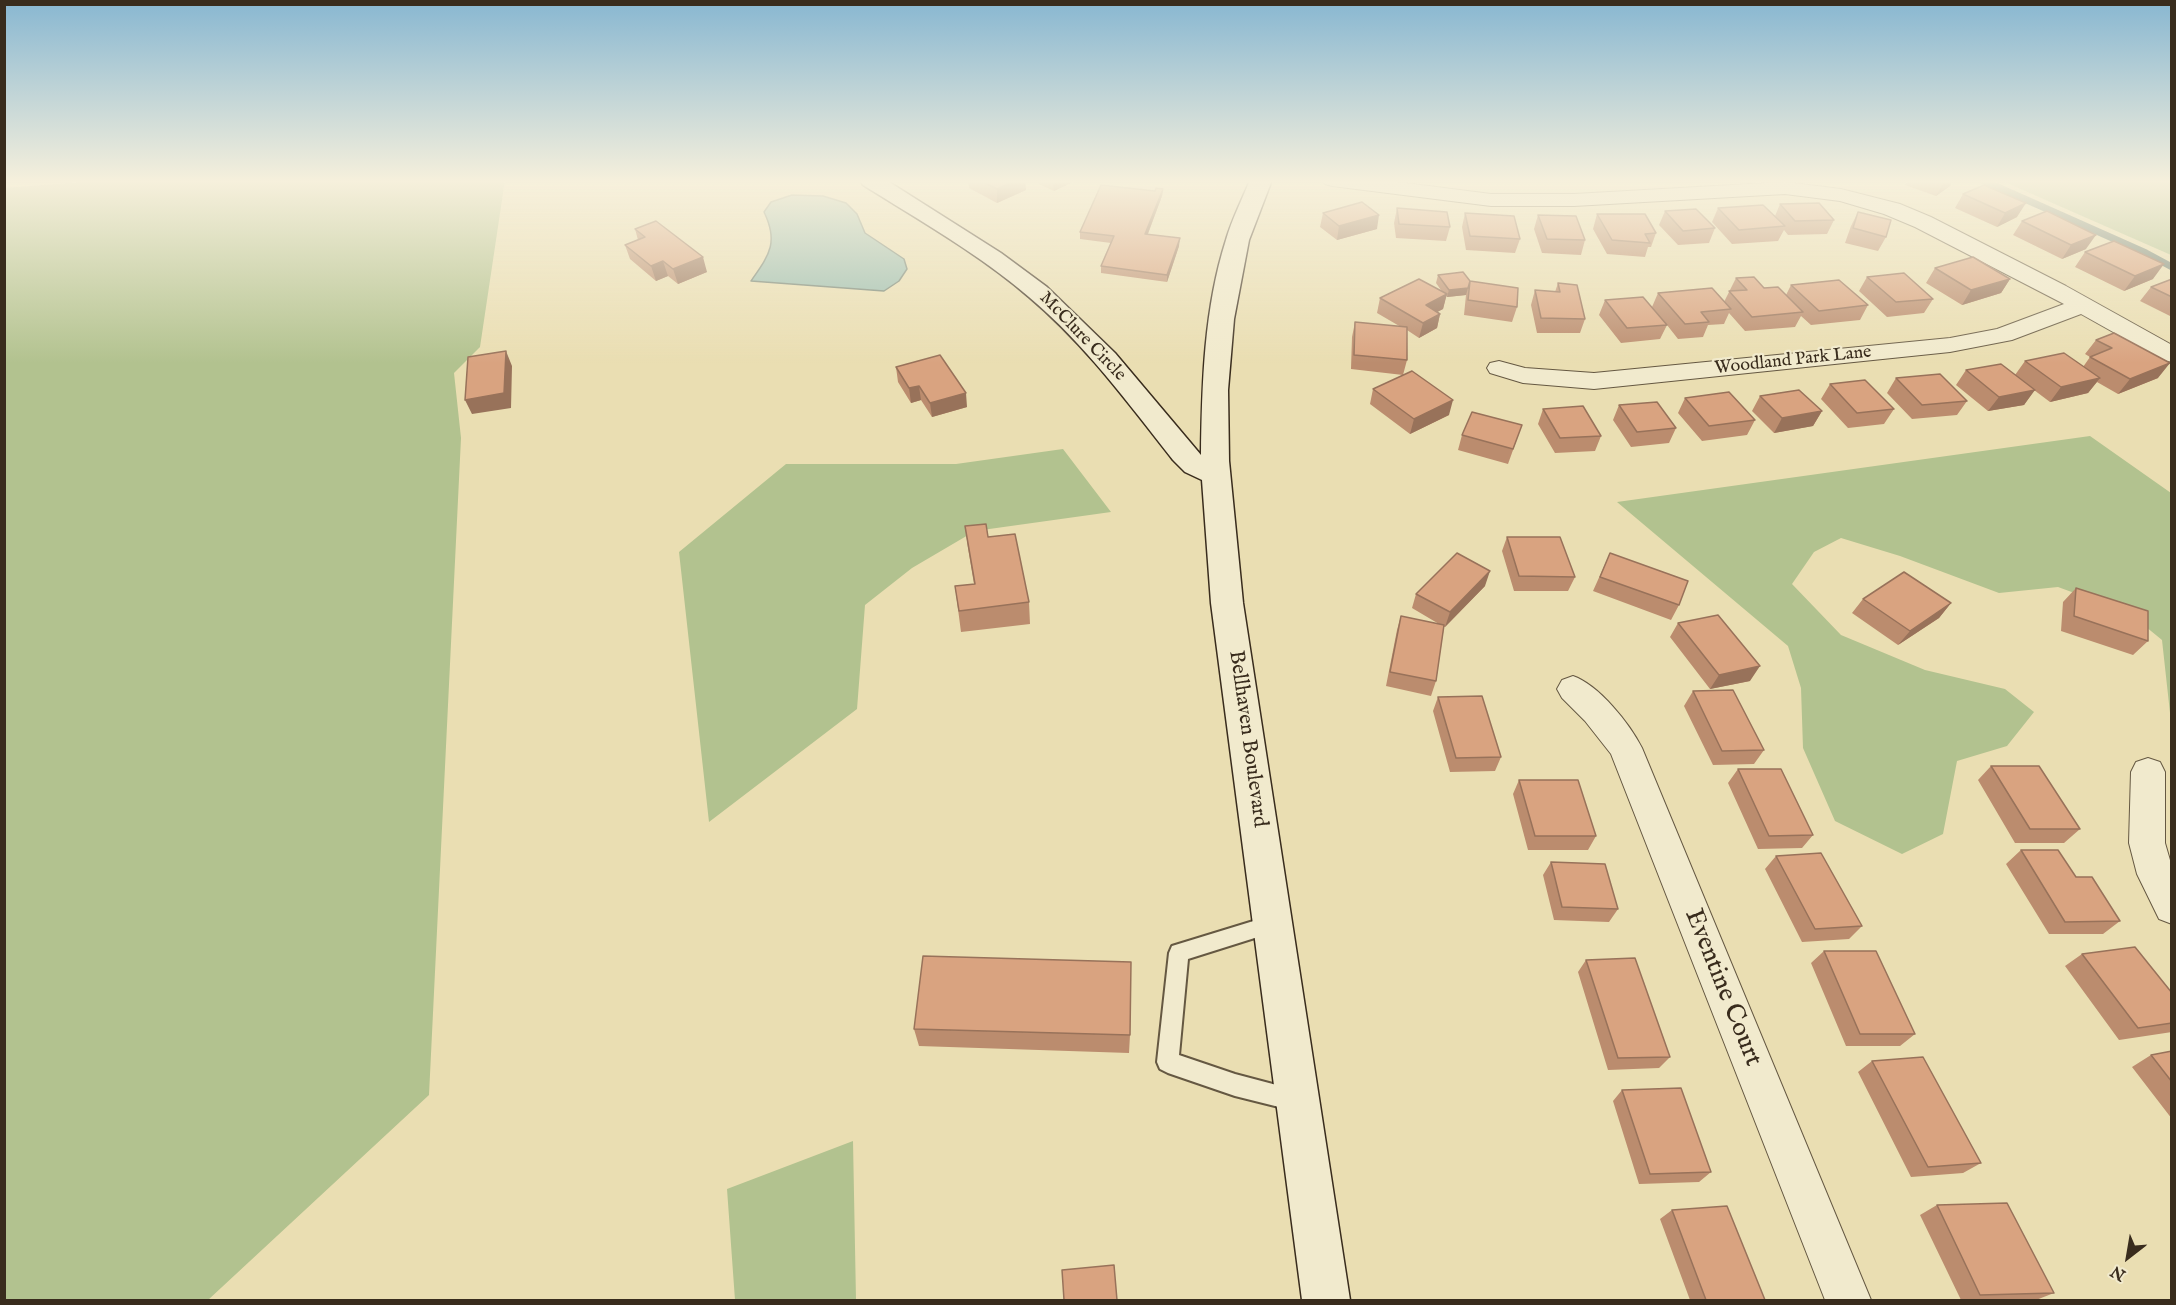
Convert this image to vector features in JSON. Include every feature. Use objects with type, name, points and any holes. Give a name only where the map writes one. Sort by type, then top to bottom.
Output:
[{"type":"main road","name":"McClure Circle","points":[[966,241],[1038,292],[1106,358],[1183,454],[1195,465],[1215,475]]},
{"type":"main road","name":"Bellhaven Boulevard","points":[[1237,241],[1222,310],[1213,424],[1215,475],[1228,596],[1326,1300]]},
{"type":"street","points":[[1959,241],[2172,355]]},
{"type":"street","name":"Woodland Park Lane","points":[[1499,368],[1523,375],[1594,381],[1950,345],[2003,334],[2082,305]]},
{"type":"street","name":"Eventine Court","points":[[1573,689],[1597,712],[1625,748],[1848,1300]]},
{"type":"street","points":[[2148,772],[2147,843],[2155,874],[2172,907]]},
{"type":"lane","points":[[1273,924],[1179,952],[1168,1062],[1235,1085],[1298,1101]]},
{"type":"green space","points":[[4,241],[496,241],[480,347],[454,373],[461,438],[429,1095],[208,1300],[5,1300]]},
{"type":"green space","points":[[2139,241],[2171,241],[2171,255]]},
{"type":"green space","points":[[2090,436],[2171,493],[2171,722],[2162,640],[2129,613],[2058,587],[1999,593],[1900,556],[1841,538],[1814,552],[1792,584],[1841,635],[1925,670],[2005,689],[2034,712],[2007,746],[1957,761],[1943,834],[1902,854],[1835,821],[1803,748],[1801,688],[1788,646],[1617,502]]},
{"type":"green space","points":[[1063,449],[1111,512],[975,531],[912,568],[865,605],[857,709],[709,822],[679,552],[786,464],[956,464]]},
{"type":"green space","points":[[853,1141],[856,1300],[735,1300],[727,1189]]},
{"type":"water","points":[[771,241],[877,241],[904,259],[907,269],[899,281],[884,291],[751,281],[767,256]]},
{"type":"building","points":[[635,241],[682,241],[703,257],[673,269],[663,261],[651,266],[625,245]]},
{"type":"building","points":[[1112,241],[1179,241],[1167,275],[1101,266]]},
{"type":"building","points":[[1623,241],[1649,241],[1650,243]]},
{"type":"building","points":[[2063,241],[2081,241],[2071,245]]},
{"type":"building","points":[[2114,241],[2164,264],[2135,276],[2085,252]]},
{"type":"building","points":[[1973,257],[2010,279],[1971,290],[1935,268]]},
{"type":"building","points":[[1463,272],[1470,281],[1468,288],[1449,290],[1438,275]]},
{"type":"building","points":[[1904,273],[1933,299],[1896,302],[1867,277]]},
{"type":"building","points":[[1754,277],[1764,288],[1778,287],[1803,312],[1752,317],[1729,291],[1747,290],[1736,278]]},
{"type":"building","points":[[1419,279],[1447,294],[1426,305],[1440,314],[1423,323],[1380,298]]},
{"type":"building","points":[[2172,279],[2172,297],[2151,287]]},
{"type":"building","points":[[1839,280],[1868,305],[1819,311],[1791,285]]},
{"type":"building","points":[[1470,281],[1518,288],[1517,307],[1468,300]]},
{"type":"building","points":[[1558,283],[1577,285],[1585,319],[1541,318],[1535,290],[1560,292]]},
{"type":"building","points":[[1712,288],[1731,309],[1701,312],[1709,322],[1685,324],[1658,293]]},
{"type":"building","points":[[1643,297],[1667,325],[1627,328],[1605,300]]},
{"type":"building","points":[[1355,322],[1407,327],[1407,360],[1354,355]]},
{"type":"building","points":[[2114,333],[2170,363],[2130,379],[2090,357],[2112,348],[2096,340]]},
{"type":"building","points":[[506,351],[504,393],[465,400],[468,357]]},
{"type":"building","points":[[2064,353],[2100,378],[2061,387],[2025,361]]},
{"type":"building","points":[[940,355],[966,393],[930,403],[919,386],[909,388],[896,367]]},
{"type":"building","points":[[2001,364],[2035,390],[1999,397],[1966,370]]},
{"type":"building","points":[[1412,371],[1453,400],[1414,419],[1373,389]]},
{"type":"building","points":[[1940,374],[1967,401],[1922,405],[1896,378]]},
{"type":"building","points":[[1865,380],[1894,409],[1857,413],[1830,384]]},
{"type":"building","points":[[1799,390],[1822,411],[1782,418],[1760,396]]},
{"type":"building","points":[[1729,392],[1755,420],[1709,426],[1685,398]]},
{"type":"building","points":[[1657,402],[1676,428],[1637,432],[1619,405]]},
{"type":"building","points":[[1583,406],[1601,436],[1560,438],[1543,409]]},
{"type":"building","points":[[1472,412],[1522,425],[1513,449],[1462,435]]},
{"type":"building","points":[[986,524],[988,537],[1015,534],[1029,602],[959,611],[955,586],[975,584],[965,526]]},
{"type":"building","points":[[1507,537],[1560,537],[1575,577],[1519,576]]},
{"type":"building","points":[[1457,553],[1490,571],[1450,612],[1416,594]]},
{"type":"building","points":[[1610,553],[1688,581],[1679,605],[1600,577]]},
{"type":"building","points":[[1904,572],[1951,603],[1910,631],[1863,599]]},
{"type":"building","points":[[2076,588],[2148,611],[2148,641],[2074,616]]},
{"type":"building","points":[[1718,615],[1760,666],[1719,675],[1678,623]]},
{"type":"building","points":[[1401,616],[1444,625],[1436,681],[1390,672]]},
{"type":"building","points":[[1733,690],[1764,750],[1722,751],[1693,691]]},
{"type":"building","points":[[1482,696],[1501,757],[1456,758],[1438,697]]},
{"type":"building","points":[[1991,766],[2039,766],[2080,829],[2030,829]]},
{"type":"building","points":[[1738,769],[1781,769],[1813,835],[1769,836]]},
{"type":"building","points":[[1519,780],[1578,780],[1596,836],[1535,836]]},
{"type":"building","points":[[2021,850],[2058,850],[2076,877],[2092,877],[2120,921],[2065,922]]},
{"type":"building","points":[[1821,853],[1862,926],[1815,929],[1776,856]]},
{"type":"building","points":[[1551,862],[1605,864],[1618,909],[1562,907]]},
{"type":"building","points":[[2135,947],[2172,993],[2172,1023],[2138,1028],[2082,954]]},
{"type":"building","points":[[1824,951],[1876,951],[1915,1034],[1860,1034]]},
{"type":"building","points":[[923,956],[1131,962],[1130,1035],[914,1029]]},
{"type":"building","points":[[1635,958],[1670,1057],[1618,1058],[1586,960]]},
{"type":"building","points":[[2172,1051],[2172,1082],[2151,1055]]},
{"type":"building","points":[[1923,1057],[1981,1163],[1928,1167],[1872,1061]]},
{"type":"building","points":[[1681,1088],[1711,1172],[1650,1174],[1622,1090]]},
{"type":"building","points":[[2007,1203],[2054,1293],[1980,1295],[1937,1205]]},
{"type":"building","points":[[1727,1206],[1765,1300],[1706,1300],[1672,1210]]},
{"type":"building","points":[[1114,1265],[1117,1300],[1064,1300],[1062,1270]]},
{"type":"waterway","points":[[2119,241],[2172,267]]}]
